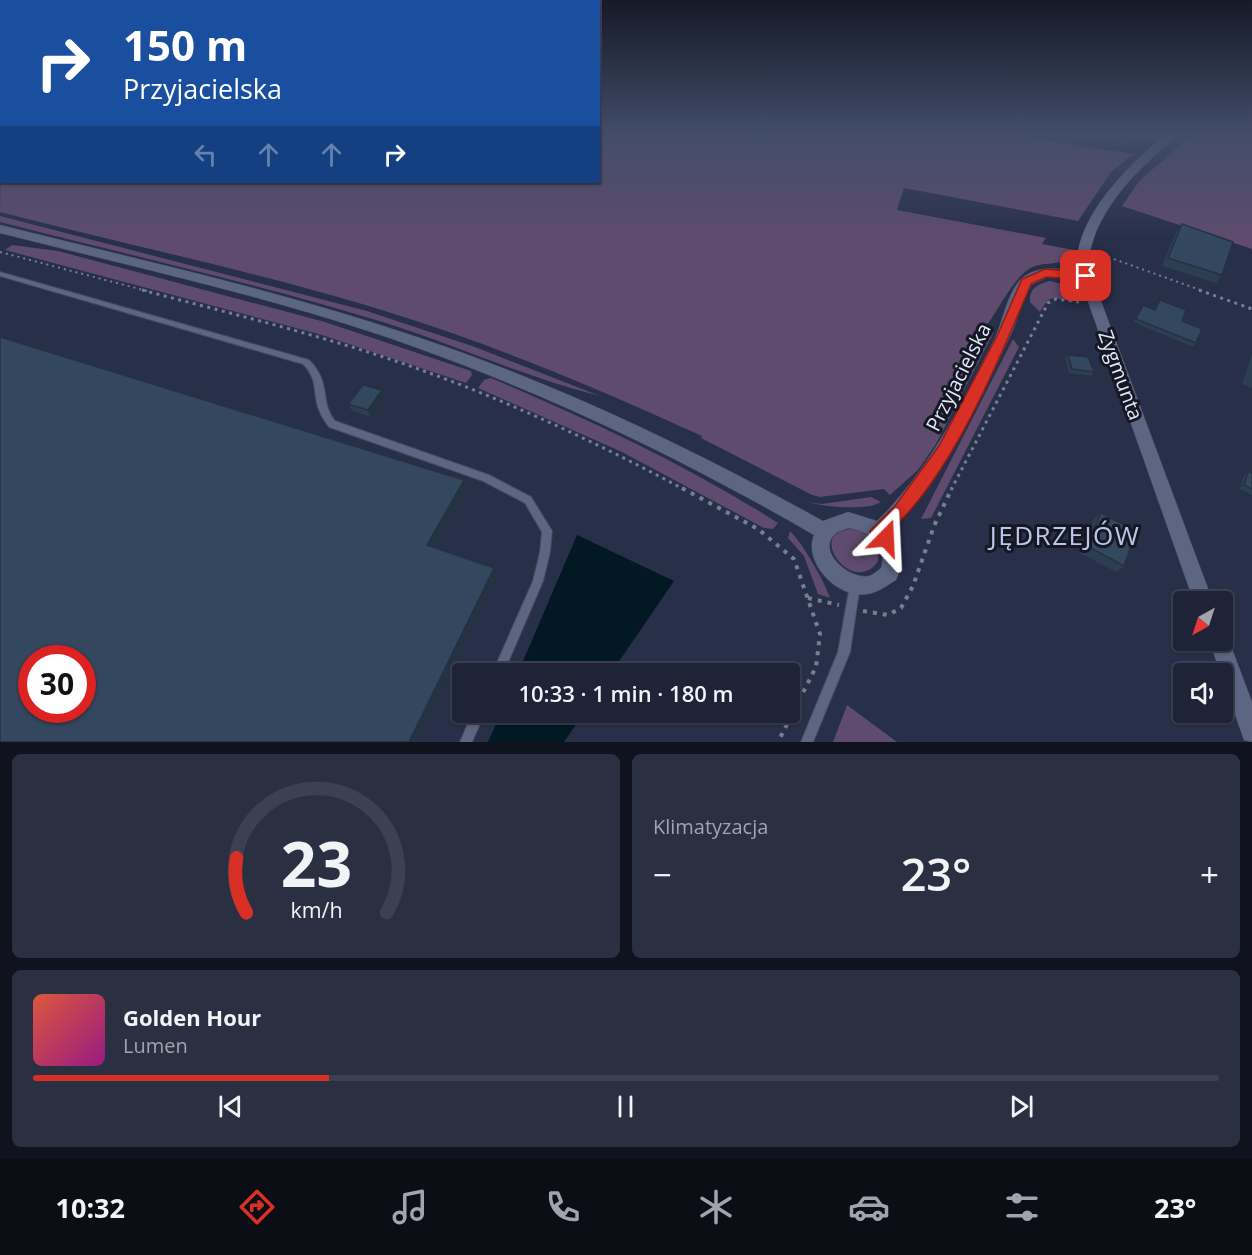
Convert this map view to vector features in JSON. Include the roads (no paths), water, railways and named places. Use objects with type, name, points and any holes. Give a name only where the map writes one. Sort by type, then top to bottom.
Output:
[{"type":"street","name":"Zygmunta","points":[[1133,170],[1105,206],[1084,249],[1086,276],[1200,591]]},
{"type":"street","points":[[0,229],[342,318],[471,361],[546,390],[630,429],[723,474],[824,531]]},
{"type":"street","name":"Przyjacielska","points":[[879,531],[901,511],[945,451],[1004,334],[1026,282],[1045,273],[1086,276]]},
{"type":"street","points":[[848,520],[859,521],[879,531],[891,547],[893,557],[890,574],[875,584],[855,585],[844,581],[827,567],[820,548],[824,531],[830,525],[848,520]]},
{"type":"street","points":[[1223,651],[1252,732]]},
{"type":"lane","points":[[0,274],[306,362],[319,378],[321,408],[332,424],[486,478],[528,500],[546,531],[545,552],[538,581],[502,663]]},
{"type":"lane","points":[[807,742],[844,652],[855,585]]},
{"type":"lane","points":[[466,742],[474,723]]},
{"type":"water","points":[[577,535],[674,581],[618,663],[522,663]]},
{"type":"water","points":[[496,723],[577,723],[564,742],[488,742]]},
{"type":"district","name":"JĘDRZEJÓW","points":[[1065,535]]}]
